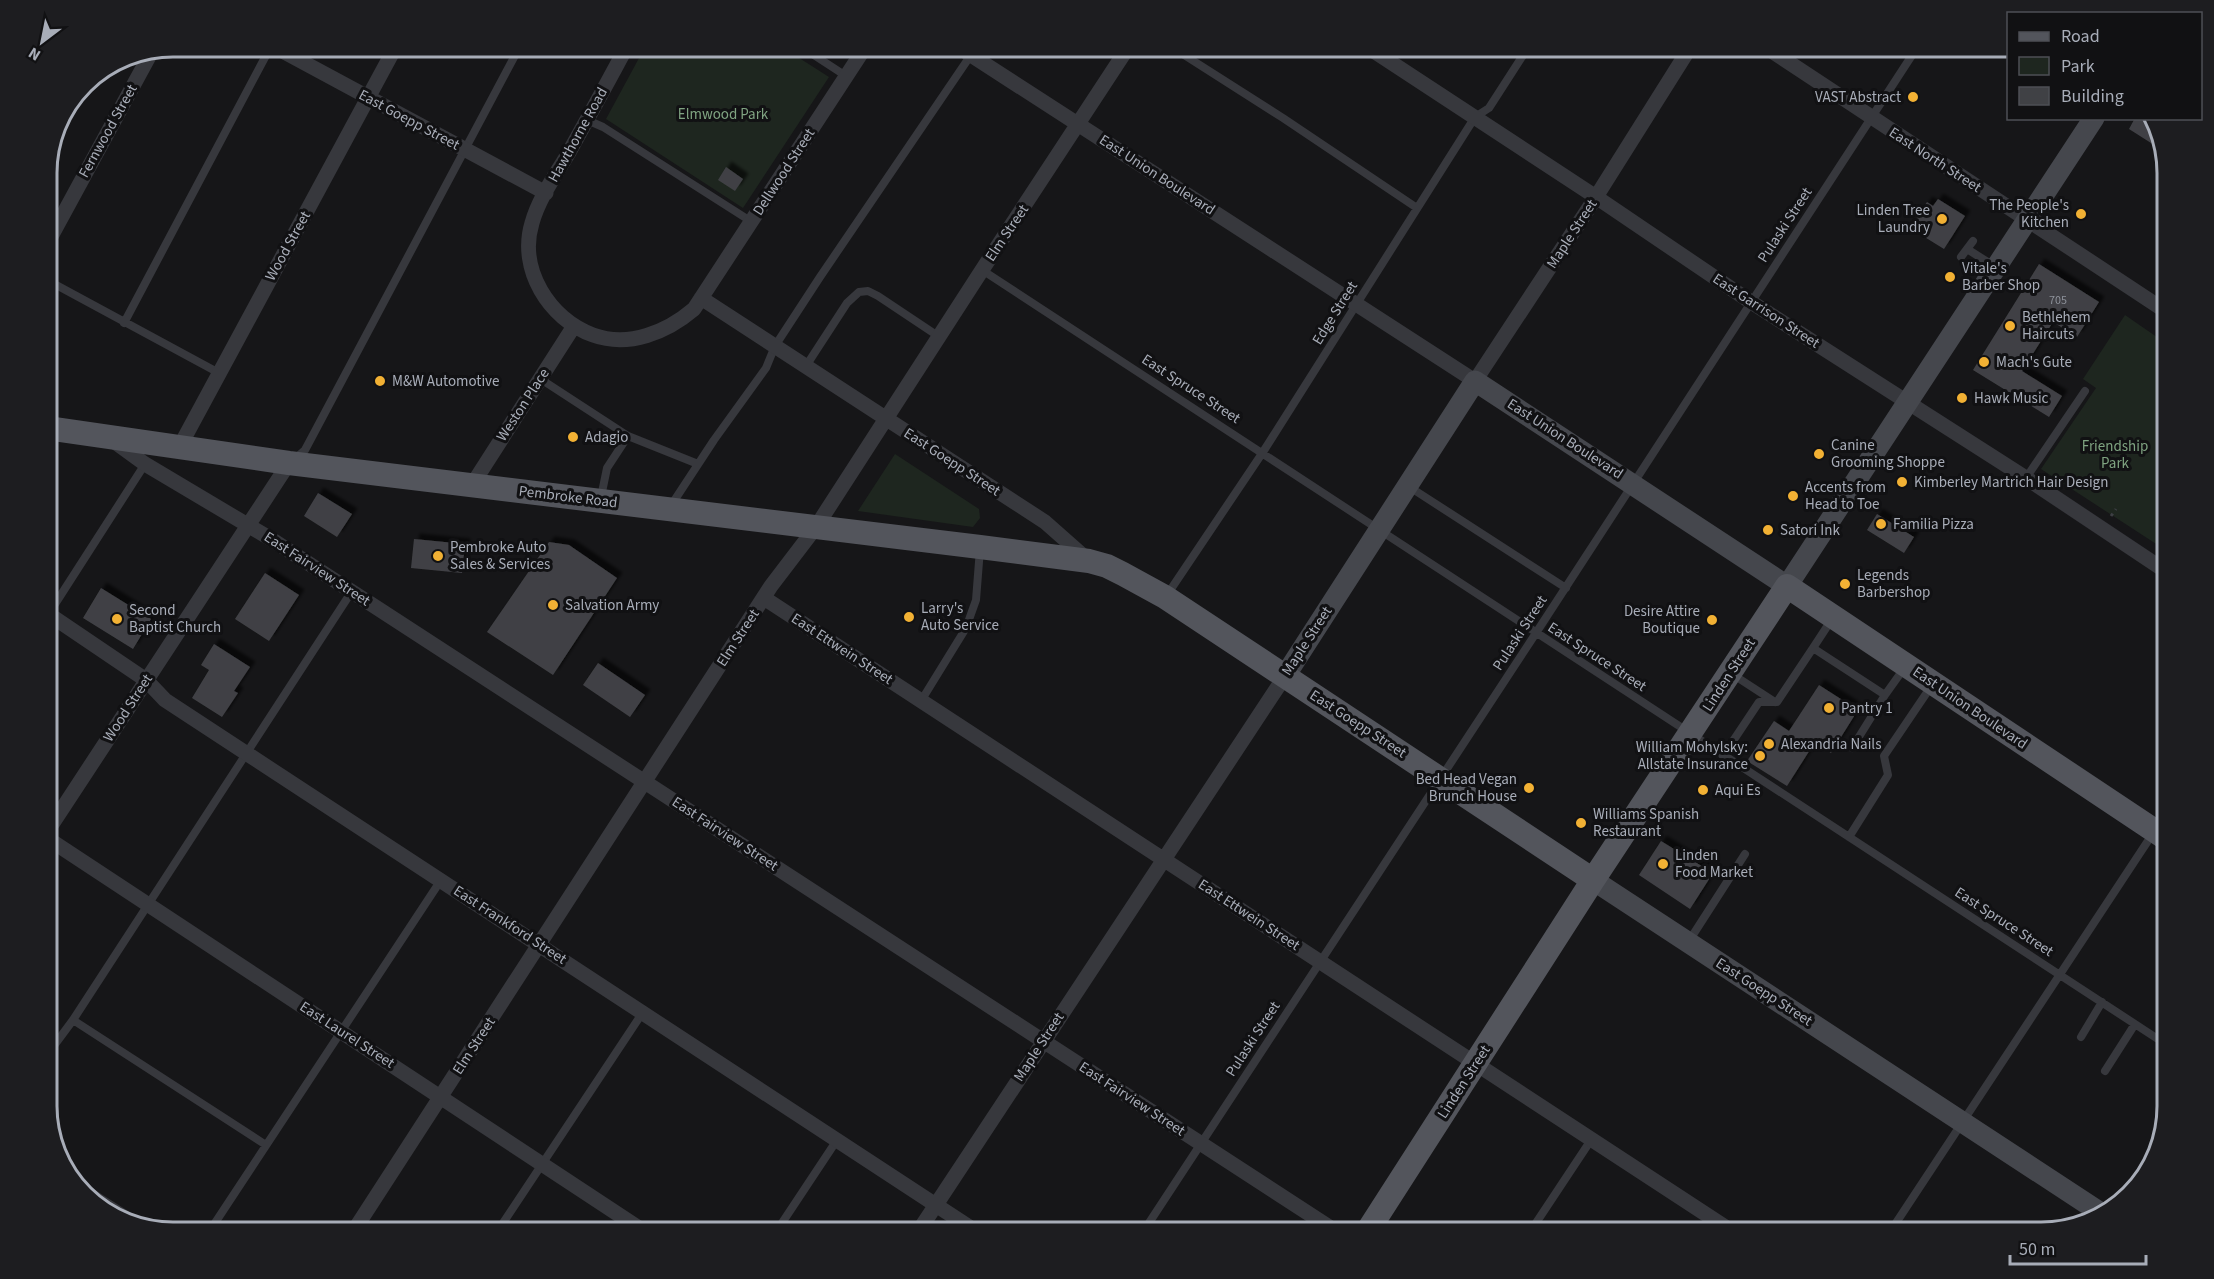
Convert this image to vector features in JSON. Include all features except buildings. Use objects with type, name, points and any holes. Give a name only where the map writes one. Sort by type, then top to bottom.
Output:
[{"type":"main road","name":"Pembroke Road","points":[[57,430],[289,463],[1089,561]]},
{"type":"main road","name":"East Goepp Street","points":[[1089,561],[1107,566],[1165,597],[1593,880]]},
{"type":"main road","name":"East Union Boulevard","points":[[1787,586],[1933,683],[2157,823]]},
{"type":"main road","name":"Linden Street","points":[[1374,1222],[1593,880],[1787,586]]},
{"type":"street","name":"East Goepp Street","points":[[292,57],[546,193]]},
{"type":"street","name":"Wood Street","points":[[180,446],[390,57]]},
{"type":"street","name":"Hawthorne Road","points":[[546,193],[621,57]]},
{"type":"street","name":"Dellwood Street","points":[[701,298],[859,57]]},
{"type":"street","name":"East Union Boulevard","points":[[983,57],[1079,124],[1787,586]]},
{"type":"street","name":"Elm Street","points":[[360,1222],[764,598],[816,527],[1122,57]]},
{"type":"street","name":"East Garrison Street","points":[[1383,57],[1751,302],[2026,478],[2157,565]]},
{"type":"street","name":"Maple Street","points":[[925,1222],[1285,676],[1596,197],[1684,57]]},
{"type":"street","name":"East North Street","points":[[1780,57],[2157,305]]},
{"type":"street","name":"Fernwood Street","points":[[57,225],[147,60]]},
{"type":"street","name":"Linden Street","points":[[1787,586],[2093,120]]},
{"type":"street","points":[[546,193],[532,222],[529,248],[531,265],[535,281],[542,294],[574,326],[599,338],[616,340],[649,336],[671,326],[685,316],[694,309],[701,298]]},
{"type":"street","name":"East Goepp Street","points":[[701,298],[1045,522],[1089,561]]},
{"type":"street","name":"Weston Place","points":[[472,485],[574,326]]},
{"type":"street","name":"East Fairview Street","points":[[109,438],[145,465],[249,525],[352,591],[1321,1222]]},
{"type":"street","name":"Wood Street","points":[[57,817],[289,463]]},
{"type":"street","name":"East Ettwein Street","points":[[764,598],[1716,1222]]},
{"type":"street","name":"East Frankford Street","points":[[57,622],[146,680],[165,700],[961,1222]]},
{"type":"street","name":"East Laurel Street","points":[[57,845],[629,1222]]},
{"type":"street","name":"East Goepp Street","points":[[1593,880],[2094,1208]]},
{"type":"lane","points":[[124,323],[266,57]]},
{"type":"lane","points":[[289,463],[305,450],[514,57]]},
{"type":"lane","points":[[817,57],[846,76]]},
{"type":"lane","points":[[668,510],[766,368],[776,346],[820,277],[970,57]]},
{"type":"lane","points":[[1187,57],[1417,208]]},
{"type":"lane","name":"Edge Street","points":[[1165,597],[1263,452],[1475,117],[1489,108],[1522,57]]},
{"type":"lane","name":"Pulaski Street","points":[[1150,1222],[1911,57]]},
{"type":"lane","points":[[587,120],[603,127],[752,222]]},
{"type":"lane","points":[[1962,257],[1973,241]]},
{"type":"lane","points":[[1967,249],[1995,267]]},
{"type":"lane","name":"East Spruce Street","points":[[982,270],[2157,1038]]},
{"type":"lane","points":[[57,286],[219,373]]},
{"type":"lane","points":[[806,366],[847,303],[860,292],[868,291],[878,296],[939,336]]},
{"type":"lane","points":[[539,378],[627,436],[698,464]]},
{"type":"lane","points":[[2026,478],[2085,391]]},
{"type":"lane","points":[[600,502],[607,468],[627,436]]},
{"type":"lane","points":[[57,600],[145,465]]},
{"type":"lane","points":[[1407,485],[1566,588]]},
{"type":"lane","points":[[921,700],[966,628],[976,600],[980,548]]},
{"type":"lane","points":[[57,1042],[352,591]]},
{"type":"lane","points":[[1777,702],[1834,616]]},
{"type":"lane","points":[[1814,648],[1886,695]]},
{"type":"lane","points":[[1852,748],[1906,665]]},
{"type":"lane","points":[[1730,673],[1777,702]]},
{"type":"lane","points":[[1849,837],[1888,775],[1884,756],[1933,683]]},
{"type":"lane","points":[[1723,756],[1758,702],[1777,702]]},
{"type":"lane","points":[[1897,1222],[2061,975],[2157,836]]},
{"type":"lane","points":[[1688,943],[1745,854]]},
{"type":"lane","points":[[216,1222],[441,880]]},
{"type":"lane","points":[[2080,1037],[2102,1002]]},
{"type":"lane","points":[[504,1222],[643,1012]]},
{"type":"lane","points":[[73,1020],[266,1145]]},
{"type":"lane","points":[[2105,1071],[2135,1024]]},
{"type":"lane","points":[[783,1222],[837,1140]]},
{"type":"lane","points":[[1537,1222],[1591,1140]]},
{"type":"path","points":[[2110,518],[2116,508]]},
{"type":"green space","name":"Elmwood Park","points":[[640,57],[798,57],[829,77],[743,208],[606,119]]},
{"type":"green space","name":"Friendship Park","points":[[2125,315],[2157,337],[2157,544],[2041,469],[2096,388],[2083,379]]},
{"type":"green space","points":[[895,454],[979,509],[980,518],[973,527],[858,511]]},
{"type":"place","name":"VAST Abstract","points":[[1913,97]]},
{"type":"place","name":"The People's Kitchen","points":[[2081,214]]},
{"type":"place","name":"Linden Tree Laundry","points":[[1942,219]]},
{"type":"place","name":"Vitale's Barber Shop","points":[[1950,277]]},
{"type":"place","name":"Bethlehem Haircuts","points":[[2010,326]]},
{"type":"place","name":"Mach's Gute","points":[[1984,362]]},
{"type":"place","name":"M&W Automotive","points":[[380,381]]},
{"type":"place","name":"Hawk Music","points":[[1962,398]]},
{"type":"place","name":"Adagio","points":[[573,437]]},
{"type":"place","name":"Canine Grooming Shoppe","points":[[1819,454]]},
{"type":"place","name":"Kimberley Martrich Hair Design","points":[[1902,482]]},
{"type":"place","name":"Accents from Head to Toe","points":[[1793,496]]},
{"type":"place","name":"Familia Pizza","points":[[1881,524]]},
{"type":"place","name":"Satori Ink","points":[[1768,530]]},
{"type":"place","name":"Pembroke Auto Sales & Services","points":[[438,556]]},
{"type":"place","name":"Legends Barbershop","points":[[1845,584]]},
{"type":"place","name":"Salvation Army","points":[[553,605]]},
{"type":"place","name":"Larry's Auto Service","points":[[909,617]]},
{"type":"place","name":"Second Baptist Church","points":[[117,619]]},
{"type":"place","name":"Desire Attire Boutique","points":[[1712,620]]},
{"type":"place","name":"Pantry 1","points":[[1829,708]]},
{"type":"place","name":"Alexandria Nails","points":[[1769,744]]},
{"type":"place","name":"William Mohylsky: Allstate Insurance","points":[[1760,756]]},
{"type":"place","name":"Bed Head Vegan Brunch House","points":[[1529,788]]},
{"type":"place","name":"Aqui Es","points":[[1703,790]]},
{"type":"place","name":"Williams Spanish Restaurant","points":[[1581,823]]},
{"type":"place","name":"Linden Food Market","points":[[1663,864]]}]
